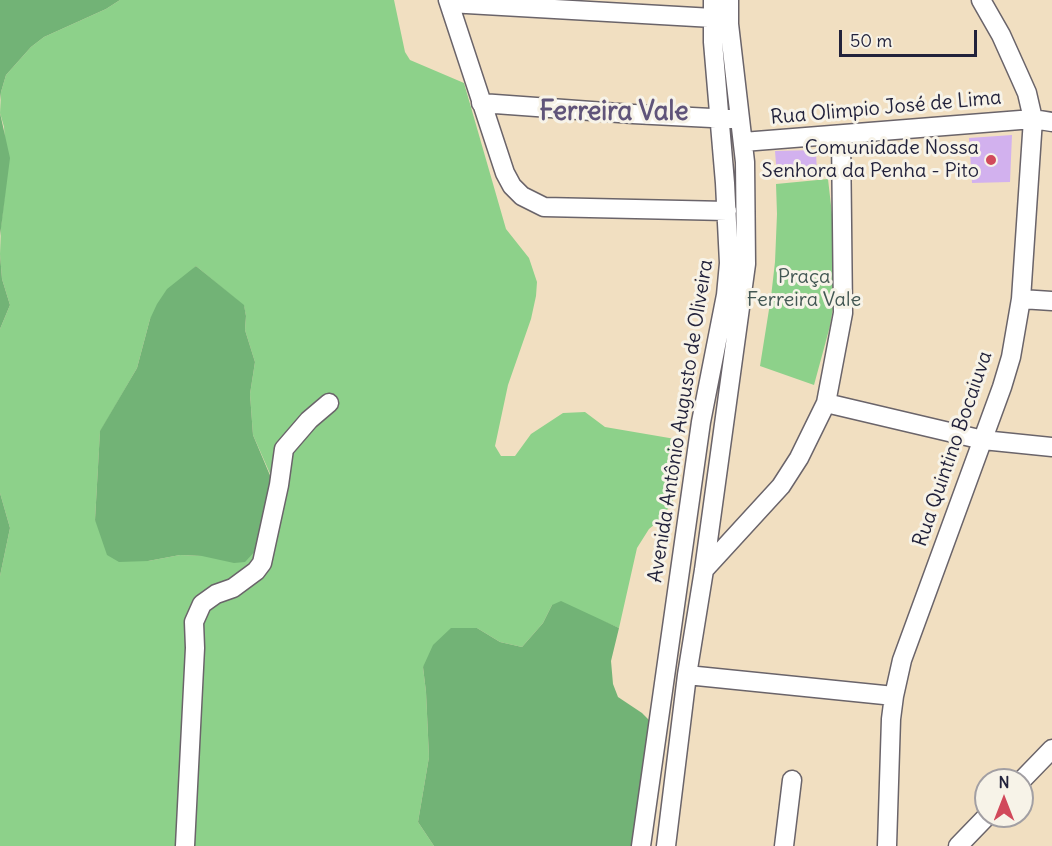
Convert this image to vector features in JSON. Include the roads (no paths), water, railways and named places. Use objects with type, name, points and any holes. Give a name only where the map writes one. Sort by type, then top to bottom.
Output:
[{"type":"street","name":"Avenida Antônio Augusto de Oliveira","points":[[666,846],[687,675],[744,286],[746,210],[740,119],[729,24],[729,0]]},
{"type":"street","name":"Rua Quintino Bocaiuva","points":[[887,846],[894,696],[907,644],[983,440],[1011,357],[1021,299],[1033,119],[1027,93],[1001,35],[981,0]]},
{"type":"street","points":[[713,9],[449,1],[505,173],[512,186],[522,196],[544,207],[727,211]]},
{"type":"street","name":"Avenida Antônio Augusto de Oliveira","points":[[641,846],[701,422],[726,295],[729,263],[713,9]]},
{"type":"street","points":[[481,103],[740,119]]},
{"type":"street","name":"Rua Olimpio José de Lima","points":[[742,142],[1033,119],[1052,122]]},
{"type":"street","points":[[704,570],[781,486],[799,458],[826,403],[843,313],[841,135]]},
{"type":"street","points":[[1021,299],[1052,301]]},
{"type":"street","points":[[184,846],[194,622],[202,604],[216,594],[233,588],[256,572],[262,563],[279,485],[284,449],[309,420],[329,403]]},
{"type":"street","points":[[826,403],[983,440],[1052,447]]},
{"type":"street","points":[[687,675],[894,696]]},
{"type":"street","points":[[1034,768],[1052,749]]},
{"type":"street","points":[[784,846],[792,780]]},
{"type":"street","points":[[958,846],[975,828]]},
{"type":"place","name":"Comunidade Nossa Senhora da Penha - Pito","points":[[991,160]]},
{"type":"district","name":"Ferreira Vale","points":[[614,113]]},
{"type":"park label","name":"Praça Ferreira Vale","points":[[804,288]]}]
